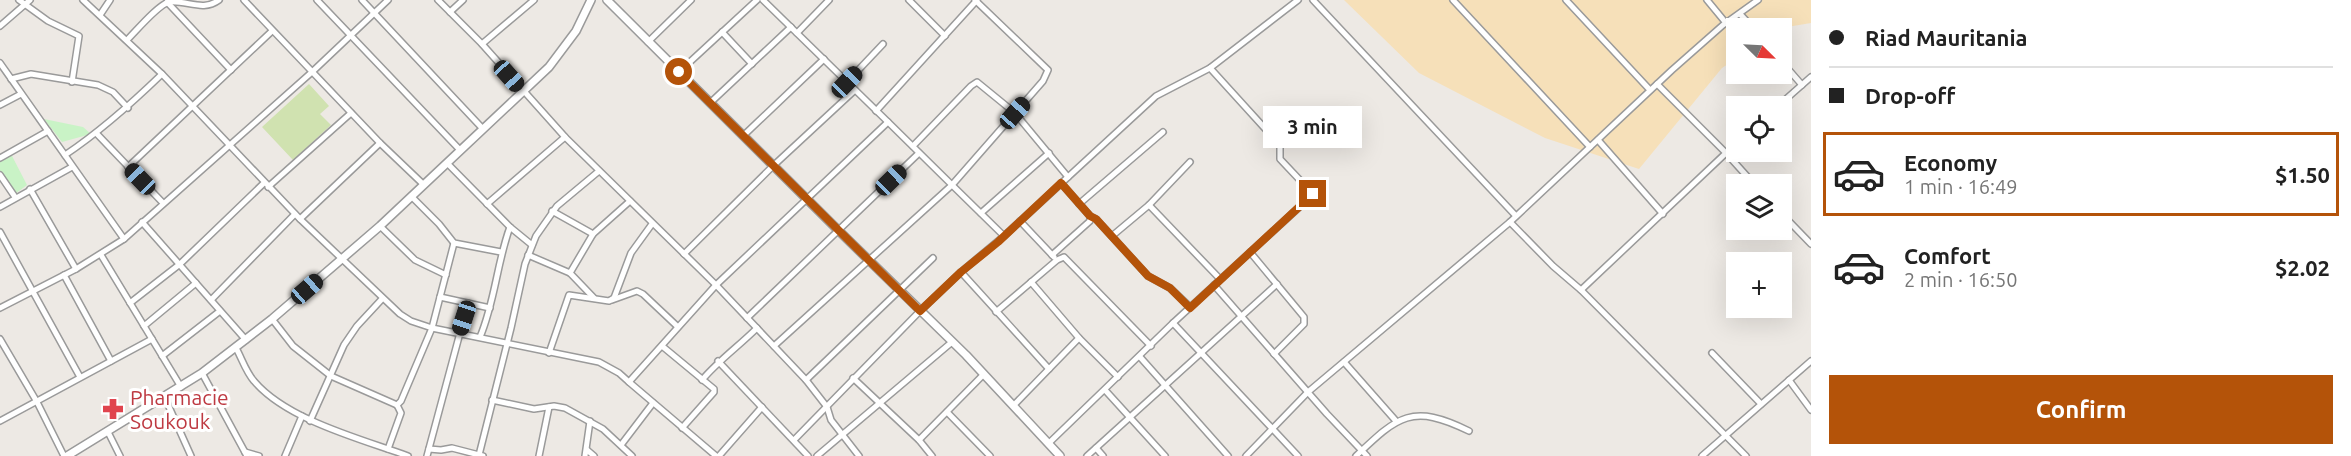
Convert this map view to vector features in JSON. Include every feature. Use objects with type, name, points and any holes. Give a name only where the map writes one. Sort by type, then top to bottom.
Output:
[{"type":"street","points":[[19,0],[48,21],[79,36],[72,82]]},
{"type":"street","points":[[0,26],[30,0]]},
{"type":"street","points":[[83,0],[128,39],[297,217],[382,299],[411,321],[432,328],[599,363],[619,373],[718,456],[762,407]]},
{"type":"street","points":[[100,15],[110,0]]},
{"type":"street","points":[[128,39],[167,2],[177,0],[203,6],[213,5],[219,0]]},
{"type":"street","points":[[244,0],[424,185]]},
{"type":"street","points":[[254,0],[254,9]]},
{"type":"street","points":[[317,0],[460,150]]},
{"type":"street","points":[[362,0],[483,129]]},
{"type":"street","points":[[0,308],[76,269],[124,239],[312,72],[388,0]]},
{"type":"street","points":[[438,0],[565,137],[716,285],[806,380],[827,407],[831,420],[859,456]]},
{"type":"street","points":[[450,12],[463,0]]},
{"type":"street","points":[[482,45],[534,0]]},
{"type":"street","points":[[0,339],[66,456],[108,432],[202,374],[237,348],[380,226],[523,91],[563,50],[576,32],[591,0]]},
{"type":"street","points":[[607,0],[952,342],[1060,456]]},
{"type":"street","points":[[648,42],[691,0]]},
{"type":"street","points":[[679,72],[757,0]]},
{"type":"street","points":[[763,0],[1004,236]]},
{"type":"street","points":[[797,33],[829,0]]},
{"type":"street","points":[[909,0],[945,36]]},
{"type":"street","points":[[774,346],[952,185],[1043,81],[1048,70],[976,0],[876,111]]},
{"type":"street","points":[[794,440],[852,378],[961,272],[1004,236],[1156,96],[1210,68],[1298,0]]},
{"type":"street","points":[[1313,0],[1516,216]]},
{"type":"street","points":[[1453,0],[1590,147]]},
{"type":"street","points":[[1566,0],[1650,90]]},
{"type":"street","points":[[1246,456],[1308,392],[1510,222],[1650,90],[1726,23],[1707,0]]},
{"type":"street","points":[[1734,18],[1758,0]]},
{"type":"street","points":[[167,2],[231,70]]},
{"type":"street","points":[[1740,14],[1744,18]]},
{"type":"street","points":[[710,103],[791,27]]},
{"type":"street","points":[[128,167],[272,31]]},
{"type":"street","points":[[723,32],[752,64]]},
{"type":"street","points":[[847,82],[884,44]]},
{"type":"street","points":[[743,136],[824,59]]},
{"type":"street","points":[[0,63],[124,239]]},
{"type":"street","points":[[1210,68],[1280,146],[1280,159],[1313,194]]},
{"type":"street","points":[[11,79],[31,74],[98,85],[108,89],[128,108]]},
{"type":"street","points":[[65,155],[97,134],[128,108],[162,74]]},
{"type":"street","points":[[1792,74],[1802,85]]},
{"type":"street","points":[[1789,96],[1811,77]]},
{"type":"street","points":[[912,146],[977,82],[1015,113],[1068,177]]},
{"type":"street","points":[[1581,290],[1726,153],[1657,84]]},
{"type":"street","points":[[684,254],[773,166],[855,90]]},
{"type":"street","points":[[0,105],[21,94]]},
{"type":"street","points":[[130,303],[180,264],[266,185],[351,112]]},
{"type":"street","points":[[629,382],[716,285],[888,122]]},
{"type":"street","points":[[0,158],[48,131]]},
{"type":"street","points":[[1079,204],[1163,132]]},
{"type":"street","points":[[97,134],[163,203]]},
{"type":"street","points":[[487,204],[565,137]]},
{"type":"street","points":[[1598,140],[1664,214]]},
{"type":"street","points":[[211,300],[297,217],[381,143]]},
{"type":"street","points":[[747,318],[919,153]]},
{"type":"street","points":[[981,213],[1048,153]]},
{"type":"street","points":[[1112,236],[1149,205],[1190,162]]},
{"type":"street","points":[[1734,162],[1745,174]]},
{"type":"street","points":[[447,163],[510,227],[532,245]]},
{"type":"street","points":[[0,207],[72,167]]},
{"type":"street","points":[[429,449],[452,448],[481,456],[492,400],[532,245],[542,224],[552,211],[599,171]]},
{"type":"street","points":[[0,175],[15,197]]},
{"type":"street","points":[[1061,183],[1148,276],[1170,288],[1190,308]]},
{"type":"street","points":[[30,189],[76,269]]},
{"type":"street","points":[[1048,444],[1173,323],[1319,189]]},
{"type":"street","points":[[411,196],[454,243],[501,252]]},
{"type":"street","points":[[570,273],[594,234],[630,201]]},
{"type":"street","points":[[1149,205],[1220,279]]},
{"type":"street","points":[[552,211],[594,234]]},
{"type":"street","points":[[996,312],[1031,282],[1089,224],[1090,216]]},
{"type":"street","points":[[1020,221],[1055,257],[1068,259],[1151,346]]},
{"type":"street","points":[[142,222],[246,340]]},
{"type":"street","points":[[1510,222],[1746,456]]},
{"type":"street","points":[[609,301],[617,293],[631,253],[652,224]]},
{"type":"street","points":[[1792,224],[1811,244]]},
{"type":"street","points":[[380,226],[415,260],[446,275]]},
{"type":"street","points":[[480,337],[490,308],[501,252],[510,227]]},
{"type":"street","points":[[0,232],[80,377]]},
{"type":"street","points":[[397,405],[401,401],[432,328],[454,243]]},
{"type":"street","points":[[1250,252],[1304,316],[1305,321],[1274,354]]},
{"type":"street","points":[[101,255],[181,387]]},
{"type":"street","points":[[528,255],[570,273],[596,299]]},
{"type":"street","points":[[806,380],[933,258]]},
{"type":"street","points":[[961,272],[1049,369]]},
{"type":"street","points":[[64,275],[111,361]]},
{"type":"street","points":[[1031,282],[1079,338],[1118,377]]},
{"type":"street","points":[[144,326],[195,283]]},
{"type":"street","points":[[1214,285],[1367,456]]},
{"type":"street","points":[[1087,456],[1277,285]]},
{"type":"street","points":[[549,353],[569,295],[609,301],[637,291],[678,327]]},
{"type":"street","points":[[440,297],[490,308]]},
{"type":"street","points":[[310,420],[348,339],[382,299]]},
{"type":"street","points":[[427,456],[468,303]]},
{"type":"street","points":[[162,356],[220,311]]},
{"type":"street","points":[[272,319],[293,346],[331,376],[397,405],[401,413],[388,449]]},
{"type":"street","points":[[1173,323],[1203,352],[1298,456]]},
{"type":"street","points":[[702,380],[718,361],[757,328]]},
{"type":"street","points":[[1014,406],[1079,338]]},
{"type":"street","points":[[0,421],[152,339]]},
{"type":"street","points":[[817,456],[952,342]]},
{"type":"street","points":[[662,346],[713,387],[714,392],[682,428]]},
{"type":"street","points":[[237,348],[256,383],[302,416],[408,456]]},
{"type":"street","points":[[1712,353],[1761,404]]},
{"type":"street","points":[[1140,357],[1228,456]]},
{"type":"street","points":[[1702,456],[1811,360]]},
{"type":"street","points":[[718,361],[808,456]]},
{"type":"street","points":[[1344,362],[1396,421]]},
{"type":"street","points":[[202,374],[246,454],[259,456]]},
{"type":"street","points":[[919,440],[984,375]]},
{"type":"street","points":[[852,378],[919,440],[932,456]]},
{"type":"street","points":[[1789,380],[1811,410]]},
{"type":"street","points":[[1105,390],[1165,456]]},
{"type":"street","points":[[165,398],[192,456]]},
{"type":"street","points":[[492,400],[534,409],[565,408],[603,429],[632,456]]},
{"type":"street","points":[[621,445],[653,403]]},
{"type":"street","points":[[539,456],[549,407]]},
{"type":"street","points":[[948,412],[990,456]]},
{"type":"street","points":[[285,456],[302,416]]},
{"type":"street","points":[[1356,456],[1396,421],[1412,416],[1434,417],[1469,431]]},
{"type":"street","points":[[590,421],[586,453],[594,456]]},
{"type":"street","points":[[108,432],[120,456]]},
{"type":"street","points":[[1096,448],[1103,456]]},
{"type":"green space","points":[[309,84],[329,106],[320,114],[331,125],[293,160],[262,127]]},
{"type":"green space","points":[[44,119],[83,127],[91,134],[62,142]]},
{"type":"green space","points":[[11,154],[27,185],[15,194],[0,171],[0,161]]},
{"type":"sand","points":[[1344,0],[1811,0],[1811,23],[1792,26],[1792,18],[1726,18],[1726,65],[1639,169],[1545,138],[1419,73]]},
{"type":"place","name":"Pharmacie Soukouk","points":[[113,409]]},
{"type":"route","points":[[679,72],[920,311],[1061,183],[1148,276],[1170,288],[1190,308],[1313,194]]}]
